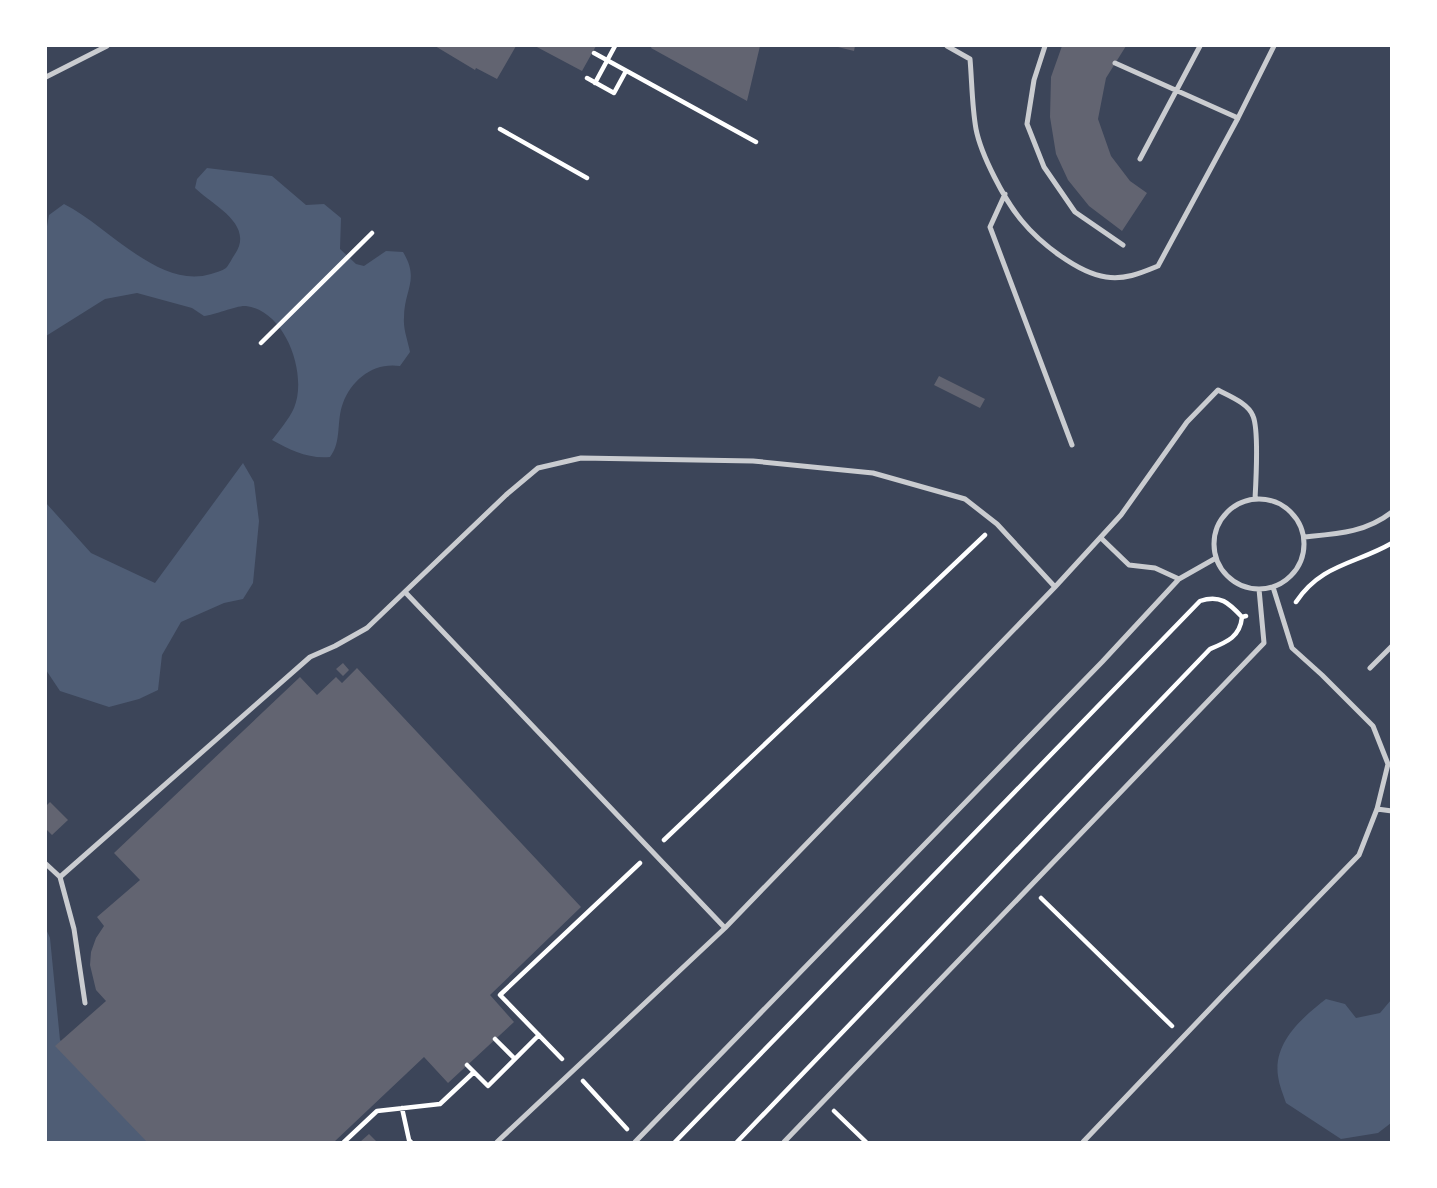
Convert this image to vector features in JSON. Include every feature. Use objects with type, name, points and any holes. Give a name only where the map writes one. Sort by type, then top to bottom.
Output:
[{"type":"lane","points":[[46,77],[107,46]]},
{"type":"lane","points":[[947,46],[970,59],[976,130],[990,168],[1021,221],[1055,251],[1083,270],[1106,277],[1131,277],[1158,266],[1275,46]]},
{"type":"lane","points":[[1045,46],[1034,80],[1027,124],[1044,167],[1074,212],[1123,245]]},
{"type":"lane","points":[[1140,159],[1200,46]]},
{"type":"lane","points":[[1115,63],[1238,118]]},
{"type":"lane","points":[[1005,194],[990,227],[1072,445]]},
{"type":"lane","points":[[497,1143],[724,928],[1055,587],[1121,515],[1187,422],[1218,390],[1245,405],[1253,416],[1255,499]]},
{"type":"lane","points":[[60,877],[310,657],[367,628],[506,495],[538,468],[580,458],[753,461],[873,473],[965,499],[998,524],[1055,587]]},
{"type":"lane","points":[[1255,499],[1269,499],[1282,504],[1300,524],[1304,537],[1304,550],[1294,573],[1273,587],[1259,589],[1245,587],[1233,581],[1216,558],[1214,545],[1221,519],[1230,509],[1255,499]]},
{"type":"lane","points":[[1304,537],[1349,532],[1376,524],[1391,512]]},
{"type":"lane","points":[[1101,538],[1129,565],[1155,568],[1179,579]]},
{"type":"lane","points":[[636,1142],[1179,579],[1216,558]]},
{"type":"lane","points":[[1083,1143],[1359,855],[1377,809],[1388,764],[1373,726],[1292,648],[1273,587]]},
{"type":"lane","points":[[784,1143],[1264,643],[1259,589]]},
{"type":"lane","points":[[405,592],[724,928]]},
{"type":"lane","points":[[1370,667],[1391,646]]},
{"type":"lane","points":[[1377,809],[1391,811]]},
{"type":"lane","points":[[46,864],[60,877],[74,929],[85,1003]]},
{"type":"path","points":[[595,83],[615,46]]},
{"type":"path","points":[[594,53],[756,142]]},
{"type":"path","points":[[587,78],[614,93],[626,71]]},
{"type":"path","points":[[500,130],[587,178]]},
{"type":"path","points":[[261,343],[372,233]]},
{"type":"path","points":[[467,1065],[488,1086],[539,1035],[500,995],[998,524]]},
{"type":"path","points":[[1280,612],[1296,610],[1296,601],[1313,582],[1336,566],[1391,543]]},
{"type":"path","points":[[676,1143],[1200,601],[1211,597],[1222,599],[1242,617]]},
{"type":"path","points":[[1242,617],[1261,614]]},
{"type":"path","points":[[737,1143],[1210,649],[1231,640],[1241,627],[1242,617]]},
{"type":"path","points":[[1029,887],[1183,1037]]},
{"type":"path","points":[[495,1039],[515,1059]]},
{"type":"path","points":[[344,1143],[377,1111],[440,1104],[474,1072]]},
{"type":"path","points":[[601,1101],[636,1142]]},
{"type":"path","points":[[824,1101],[866,1143]]},
{"type":"path","points":[[402,1108],[411,1143]]},
{"type":"shaded area","points":[[46,46],[1391,46],[1391,1142],[46,1142]]},
{"type":"shaded area","points":[[207,168],[272,176],[306,205],[324,204],[341,218],[340,249],[356,264],[364,266],[386,251],[403,252],[408,262],[411,278],[404,322],[410,352],[400,366],[390,365],[373,370],[352,387],[343,403],[338,438],[330,457],[307,455],[272,440],[294,408],[298,379],[290,346],[272,319],[260,310],[242,306],[204,316],[192,308],[137,293],[105,299],[46,336],[46,232],[49,215],[64,204],[134,253],[172,273],[192,276],[211,274],[226,268],[240,243],[240,233],[229,216],[195,188],[197,179]]},
{"type":"shaded area","points":[[243,463],[254,482],[259,521],[253,583],[243,599],[224,603],[181,622],[162,655],[158,690],[139,699],[109,707],[60,691],[46,670],[46,503],[91,553],[155,583]]},
{"type":"shaded area","points":[[46,929],[50,938],[60,1040],[168,1142],[46,1142]]},
{"type":"shaded area","points":[[1326,999],[1345,1004],[1356,1018],[1380,1013],[1391,1000],[1391,1123],[1378,1133],[1341,1139],[1286,1103],[1278,1076],[1280,1052],[1299,1022]]},
{"type":"building","points":[[435,46],[516,46],[497,79],[476,68],[475,70]]},
{"type":"building","points":[[535,46],[596,46],[582,71]]},
{"type":"building","points":[[760,46],[747,101],[651,48]]},
{"type":"building","points":[[834,46],[855,46],[854,51]]},
{"type":"building","points":[[1062,46],[1126,46],[1106,78],[1098,119],[1111,156],[1130,181],[1147,193],[1122,231],[1089,206],[1068,180],[1056,154],[1050,117],[1051,77]]},
{"type":"building","points":[[939,376],[985,399],[980,408],[934,385]]},
{"type":"building","points":[[343,663],[349,670],[343,676],[336,669]]},
{"type":"building","points":[[357,668],[581,907],[490,995],[514,1022],[448,1083],[424,1057],[334,1142],[147,1142],[55,1046],[106,1001],[96,990],[90,965],[96,938],[104,926],[97,917],[140,880],[114,853],[300,677],[317,695],[336,677],[342,683]]},
{"type":"building","points":[[50,802],[68,820],[52,835],[46,829],[46,806]]},
{"type":"building","points":[[369,1134],[377,1142],[360,1142]]}]
